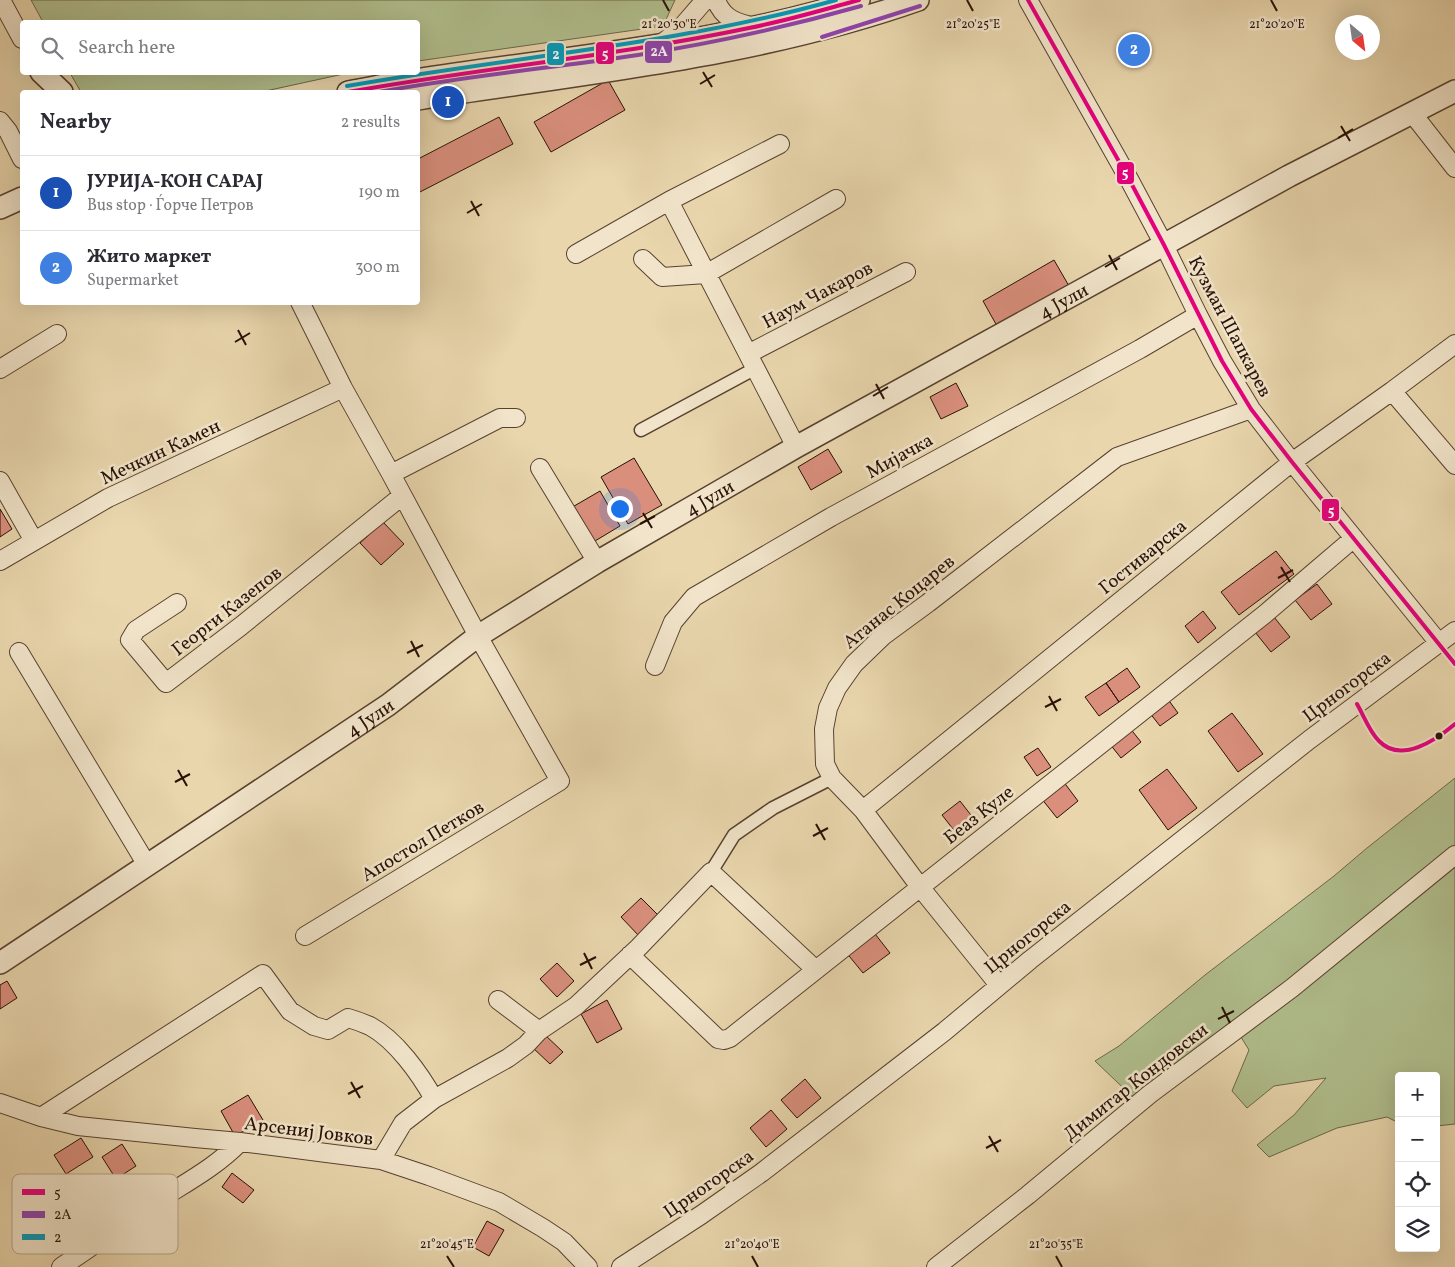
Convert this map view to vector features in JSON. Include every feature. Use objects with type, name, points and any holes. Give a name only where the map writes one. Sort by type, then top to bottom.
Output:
[{"type":"street","points":[[1,0],[20,35]]},
{"type":"street","points":[[660,45],[680,29],[705,0]]},
{"type":"street","points":[[716,0],[718,6],[731,20],[756,27]]},
{"type":"street","points":[[359,90],[414,80],[610,54],[816,14],[859,0]]},
{"type":"street","points":[[420,99],[630,68],[733,50],[824,29],[918,0]]},
{"type":"street","name":"Кузман Шапкарев","points":[[1028,0],[1130,181],[1222,361],[1251,409],[1439,643]]},
{"type":"street","points":[[42,75],[47,90]]},
{"type":"street","points":[[43,75],[51,90]]},
{"type":"street","points":[[44,75],[60,90]]},
{"type":"street","name":"4 Јули","points":[[0,963],[388,705],[478,636],[597,562],[796,447],[1289,176],[1455,90]]},
{"type":"street","points":[[1412,113],[1455,168]]},
{"type":"street","points":[[0,121],[8,131],[20,155]]},
{"type":"street","points":[[576,254],[669,201],[780,144]]},
{"type":"street","points":[[0,192],[20,183]]},
{"type":"street","points":[[0,208],[20,199]]},
{"type":"street","points":[[643,259],[662,277],[706,274],[836,199]]},
{"type":"street","name":"Наум Чакаров","points":[[669,201],[796,447]]},
{"type":"street","name":"Наум Чакаров","points":[[641,430],[752,361],[906,272]]},
{"type":"street","points":[[302,305],[343,388],[478,636]]},
{"type":"street","name":"Мијачка","points":[[655,666],[672,622],[694,597],[831,517],[1140,349],[1198,315]]},
{"type":"street","points":[[0,369],[57,334]]},
{"type":"street","name":"Гостиварска","points":[[863,810],[1292,462],[1455,344]]},
{"type":"street","name":"Мечкин Камен","points":[[0,560],[108,498],[343,388]]},
{"type":"street","points":[[1392,391],[1455,465]]},
{"type":"street","name":"Атанас Коцарев","points":[[999,985],[920,887],[863,810],[832,778],[825,764],[824,729],[828,708],[837,688],[854,664],[883,636],[1117,457],[1251,409]]},
{"type":"street","points":[[391,474],[500,418],[516,418]]},
{"type":"street","points":[[540,468],[597,562]]},
{"type":"street","points":[[0,481],[34,541]]},
{"type":"street","name":"Георги Казепов","points":[[177,603],[136,630],[130,640],[166,683],[241,626],[402,496]]},
{"type":"street","name":"Беаз Куле","points":[[630,955],[718,1039],[730,1038],[1265,614],[1354,538]]},
{"type":"street","name":"Црногорска","points":[[621,1267],[701,1215],[761,1172],[945,1031],[999,985],[1310,740],[1455,631]]},
{"type":"street","name":"Апостол Петков","points":[[305,936],[560,781],[478,636]]},
{"type":"street","points":[[19,652],[147,865]]},
{"type":"street","points":[[381,1160],[403,1123],[434,1099],[508,1058],[526,1045],[539,1031],[576,1006],[630,955],[711,872],[734,835],[773,808],[832,778]]},
{"type":"street","name":"Димитар Кондовски","points":[[936,1267],[1028,1195],[1150,1094],[1292,988],[1455,855]]},
{"type":"street","points":[[711,872],[816,970]]},
{"type":"street","points":[[41,1117],[263,974],[290,1011],[314,1026],[328,1030],[348,1018],[371,1026],[410,1062],[434,1099]]},
{"type":"street","points":[[498,1000],[539,1031]]},
{"type":"street","name":"Арсениј Јовков","points":[[0,1103],[41,1117],[78,1126],[240,1142],[381,1160],[499,1202],[564,1242],[588,1267]]},
{"type":"street","points":[[178,1188],[207,1170],[240,1142]]},
{"type":"street","points":[[67,1265],[82,1254]]},
{"type":"green space","points":[[31,0],[675,0],[663,26],[420,61],[420,20],[42,20]]},
{"type":"green space","points":[[71,75],[339,75],[270,90],[80,90]]},
{"type":"green space","points":[[1455,778],[1455,1124],[1440,1126],[1440,1072],[1395,1072],[1395,1121],[1387,1117],[1337,1128],[1269,1157],[1257,1145],[1294,1115],[1326,1078],[1274,1086],[1247,1108],[1232,1091],[1249,1050],[1231,1021],[1137,1101],[1095,1061],[1119,1046],[1205,975],[1334,876]]},
{"type":"building","points":[[608,80],[625,110],[551,152],[534,122]]},
{"type":"building","points":[[499,117],[513,144],[420,192],[420,158]]},
{"type":"building","points":[[1054,260],[1069,286],[997,326],[983,301]]},
{"type":"building","points":[[956,383],[968,406],[941,419],[930,397]]},
{"type":"building","points":[[828,449],[842,472],[811,490],[798,467]]},
{"type":"building","points":[[634,458],[662,505],[628,524],[601,477]]},
{"type":"building","points":[[600,491],[620,526],[590,544],[569,509]]},
{"type":"building","points":[[0,509],[12,529],[0,537]]},
{"type":"building","points":[[383,522],[404,544],[381,565],[360,543]]},
{"type":"building","points":[[1276,551],[1294,574],[1239,615],[1221,592]]},
{"type":"building","points":[[1317,584],[1332,604],[1311,620],[1295,600]]},
{"type":"building","points":[[1203,611],[1216,628],[1198,643],[1185,626]]},
{"type":"building","points":[[1274,617],[1290,637],[1271,652],[1255,632]]},
{"type":"building","points":[[1127,668],[1140,687],[1119,702],[1106,683]]},
{"type":"building","points":[[1106,683],[1119,702],[1099,716],[1085,697]]},
{"type":"building","points":[[1167,698],[1178,713],[1160,726],[1149,712]]},
{"type":"building","points":[[1232,713],[1263,754],[1238,772],[1208,731]]},
{"type":"building","points":[[1129,727],[1141,742],[1121,758],[1109,743]]},
{"type":"building","points":[[1038,748],[1051,767],[1037,776],[1024,757]]},
{"type":"building","points":[[1167,769],[1197,808],[1168,830],[1139,790]]},
{"type":"building","points":[[1063,781],[1078,801],[1057,818],[1041,798]]},
{"type":"building","points":[[960,801],[978,824],[960,838],[942,815]]},
{"type":"building","points":[[641,898],[660,917],[640,937],[621,917]]},
{"type":"building","points":[[872,930],[890,953],[863,973],[845,951]]},
{"type":"building","points":[[557,963],[574,981],[557,997],[540,979]]},
{"type":"building","points":[[7,981],[17,998],[0,1009],[0,985]]},
{"type":"building","points":[[607,1000],[622,1029],[597,1043],[581,1014]]},
{"type":"building","points":[[544,1034],[563,1052],[550,1064],[532,1047]]},
{"type":"building","points":[[805,1079],[821,1098],[797,1118],[781,1100]]},
{"type":"building","points":[[248,1095],[263,1120],[235,1136],[221,1111]]},
{"type":"building","points":[[771,1110],[787,1129],[766,1147],[750,1128]]},
{"type":"building","points":[[81,1138],[93,1157],[66,1174],[54,1155]]},
{"type":"building","points":[[122,1144],[136,1166],[124,1174],[113,1174],[102,1157]]},
{"type":"building","points":[[232,1173],[254,1190],[243,1203],[222,1187]]},
{"type":"building","points":[[487,1221],[504,1230],[489,1256],[473,1247]]},
{"type":"transit line","name":"2","points":[[420,74],[654,39],[776,15],[836,0]]},
{"type":"transit line","name":"5","points":[[360,90],[699,38],[777,22],[859,0]]},
{"type":"transit line","name":"5","points":[[1028,0],[1130,181],[1222,361],[1251,409],[1455,664]]},
{"type":"transit line","name":"2A","points":[[391,90],[444,81],[606,60],[722,40],[778,28],[861,6]]},
{"type":"transit line","name":"2A","points":[[822,37],[920,6]]},
{"type":"transit line","name":"2","points":[[347,86],[415,75]]},
{"type":"transit line","name":"5","points":[[1357,704],[1375,737],[1388,748],[1397,750],[1408,750],[1418,747],[1438,737],[1455,724]]},
{"type":"place","name":"Жито маркет","points":[[1134,50]]},
{"type":"place","name":"ЈУРИЈА-КОН САРАЈ","points":[[448,102]]}]
